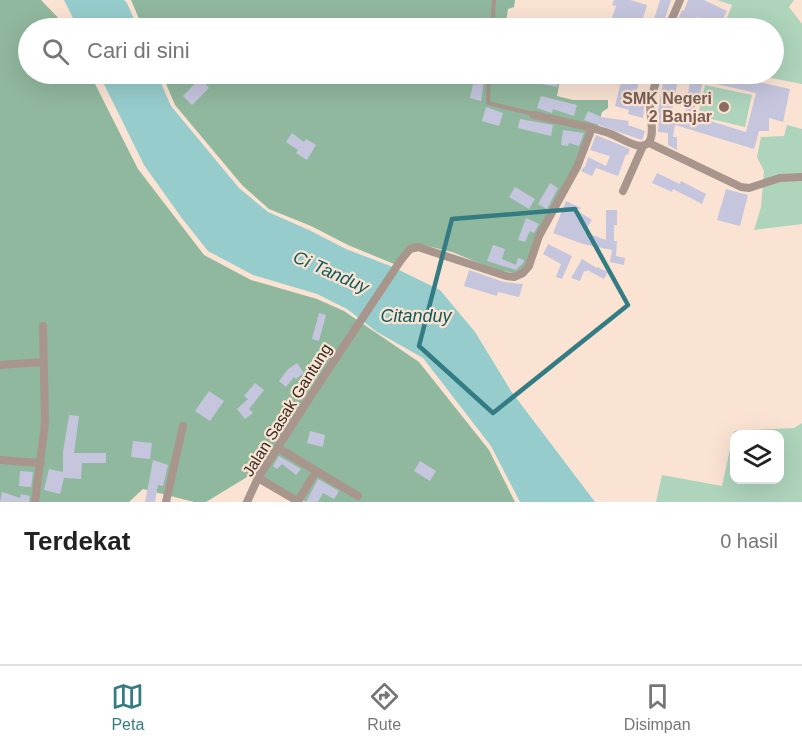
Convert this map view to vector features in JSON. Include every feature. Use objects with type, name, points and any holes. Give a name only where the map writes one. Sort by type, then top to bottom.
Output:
[{"type":"street","points":[[672,18],[680,0]]},
{"type":"street","points":[[623,191],[651,138],[650,104],[655,84]]},
{"type":"street","points":[[534,115],[592,128],[638,146],[646,145],[741,187],[749,188],[780,178],[802,177]]},
{"type":"street","name":"Jalan Sasak Gantung","points":[[247,502],[258,478],[410,249],[418,247],[495,274],[514,277],[524,273],[529,266],[539,236],[577,167],[592,128]]},
{"type":"street","points":[[35,502],[45,423],[43,326]]},
{"type":"street","points":[[0,365],[44,362]]},
{"type":"street","points":[[166,502],[183,426]]},
{"type":"street","points":[[278,448],[358,496]]},
{"type":"street","points":[[0,460],[41,463]]},
{"type":"street","points":[[258,478],[299,502],[316,471]]},
{"type":"lane","points":[[493,18],[494,0]]},
{"type":"lane","points":[[489,84],[488,103],[534,115]]},
{"type":"highlighted area","points":[[575,209],[628,305],[493,413],[419,346],[452,219]]},
{"type":"green space","points":[[0,0],[41,0],[58,18],[18,18],[18,84],[95,84],[138,169],[204,255],[251,280],[317,299],[344,311],[419,362],[489,450],[515,502],[306,502],[252,474],[206,502],[194,502],[143,489],[129,502],[0,502]]},
{"type":"green space","points":[[131,0],[515,0],[514,7],[508,9],[507,18],[139,18]]},
{"type":"green space","points":[[717,0],[794,0],[789,7],[802,24],[802,84],[784,81],[784,18],[727,18],[732,5]]},
{"type":"green space","points":[[166,84],[559,84],[557,96],[573,100],[608,100],[608,108],[602,112],[598,127],[590,126],[575,166],[527,264],[523,270],[514,273],[496,270],[452,252],[419,244],[399,257],[394,264],[269,209],[242,185],[175,105]]},
{"type":"green space","points":[[705,85],[752,95],[745,127],[698,116]]},
{"type":"green space","points":[[787,125],[802,129],[802,224],[754,230],[761,207],[764,171],[757,157],[761,137],[784,136]]},
{"type":"green space","points":[[802,423],[802,502],[656,502],[662,475],[722,486],[730,449],[730,484],[784,484],[784,430],[754,430],[794,428]]},
{"type":"water","points":[[64,0],[124,0],[134,18],[73,18]]},
{"type":"water","name":"Citanduy","points":[[104,84],[161,84],[171,106],[239,188],[268,212],[440,290],[475,332],[511,391],[595,502],[520,502],[491,446],[423,358],[377,332],[347,309],[317,294],[253,275],[208,251],[144,165]]},
{"type":"building","points":[[614,0],[630,0],[647,5],[643,18],[612,18],[616,6],[612,5]]},
{"type":"building","points":[[660,0],[671,0],[665,18],[654,18]]},
{"type":"building","points":[[688,0],[704,0],[727,11],[724,18],[679,18],[682,10],[684,11]]},
{"type":"building","points":[[194,84],[205,84],[209,88],[192,105],[183,96]]},
{"type":"building","points":[[473,84],[484,84],[481,101],[470,98]]},
{"type":"building","points":[[541,84],[558,84],[557,87]]},
{"type":"building","points":[[620,84],[638,84],[635,97],[645,100],[643,118],[628,114],[629,110],[615,106]]},
{"type":"building","points":[[663,84],[677,84],[670,120],[684,122],[690,84],[702,84],[699,99],[696,98],[694,116],[746,132],[756,93],[716,84],[768,84],[790,89],[783,122],[769,118],[769,131],[759,131],[754,149],[675,125],[673,137],[677,137],[677,150],[668,145],[668,133],[658,132],[659,115],[657,114]]},
{"type":"building","points":[[541,96],[577,105],[574,116],[553,109],[552,113],[537,108]]},
{"type":"building","points":[[486,107],[503,113],[499,126],[482,121]]},
{"type":"building","points":[[588,111],[601,117],[629,121],[628,125],[645,131],[642,140],[584,120]]},
{"type":"building","points":[[520,119],[553,125],[551,136],[518,128]]},
{"type":"building","points":[[563,130],[584,133],[579,146],[569,143],[568,146],[561,145]]},
{"type":"building","points":[[292,133],[304,142],[306,139],[316,145],[307,160],[296,153],[298,150],[286,142]]},
{"type":"building","points":[[596,135],[630,149],[618,176],[596,168],[592,176],[581,171],[588,157],[606,166],[610,156],[590,150]]},
{"type":"building","points":[[657,173],[680,184],[681,181],[706,194],[702,204],[673,189],[672,192],[652,183]]},
{"type":"building","points":[[550,183],[558,188],[547,209],[538,204]]},
{"type":"building","points":[[515,187],[535,199],[529,209],[509,197]]},
{"type":"building","points":[[726,189],[748,195],[740,226],[717,220]]},
{"type":"building","points":[[566,201],[581,208],[575,209],[592,220],[584,232],[606,240],[606,210],[617,210],[614,241],[617,241],[616,256],[625,258],[624,265],[610,262],[612,250],[583,244],[553,233]]},
{"type":"building","points":[[526,218],[539,224],[534,233],[530,231],[525,242],[518,240]]},
{"type":"building","points":[[548,244],[572,256],[562,279],[556,277],[561,264],[543,254]]},
{"type":"building","points":[[493,245],[505,249],[502,259],[516,265],[518,258],[524,260],[523,263],[516,270],[487,261]]},
{"type":"building","points":[[582,259],[608,272],[604,279],[587,270],[584,271],[580,281],[571,278]]},
{"type":"building","points":[[469,270],[504,282],[523,284],[519,297],[498,292],[497,296],[464,286]]},
{"type":"building","points":[[319,313],[326,315],[319,341],[312,339]]},
{"type":"building","points":[[297,363],[304,373],[296,379],[294,377],[286,387],[279,381],[288,369]]},
{"type":"building","points":[[255,383],[264,390],[249,409],[253,413],[245,419],[237,409],[248,399],[244,396]]},
{"type":"building","points":[[209,391],[224,401],[210,421],[195,411]]},
{"type":"building","points":[[69,415],[79,416],[74,453],[106,453],[106,463],[82,463],[81,479],[64,478],[60,494],[44,490],[49,469],[63,472],[63,452]]},
{"type":"building","points":[[310,431],[325,435],[323,447],[307,443]]},
{"type":"building","points":[[133,441],[152,443],[150,459],[131,457]]},
{"type":"building","points":[[279,456],[301,469],[296,475],[282,464],[277,469],[273,466]]},
{"type":"building","points":[[153,460],[168,465],[163,486],[158,485],[155,502],[145,502]]},
{"type":"building","points":[[420,461],[436,471],[430,481],[414,471]]},
{"type":"building","points":[[20,471],[33,472],[31,487],[19,486]]},
{"type":"building","points":[[318,479],[339,491],[334,499],[323,493],[318,502],[306,502]]},
{"type":"building","points":[[2,492],[20,498],[21,494],[30,496],[29,502],[0,502]]},
{"type":"place","name":"SMK Negeri 2 Banjar","points":[[724,107]]},
{"type":"water label","name":"Ci Tanduy","points":[[331,272]]}]
